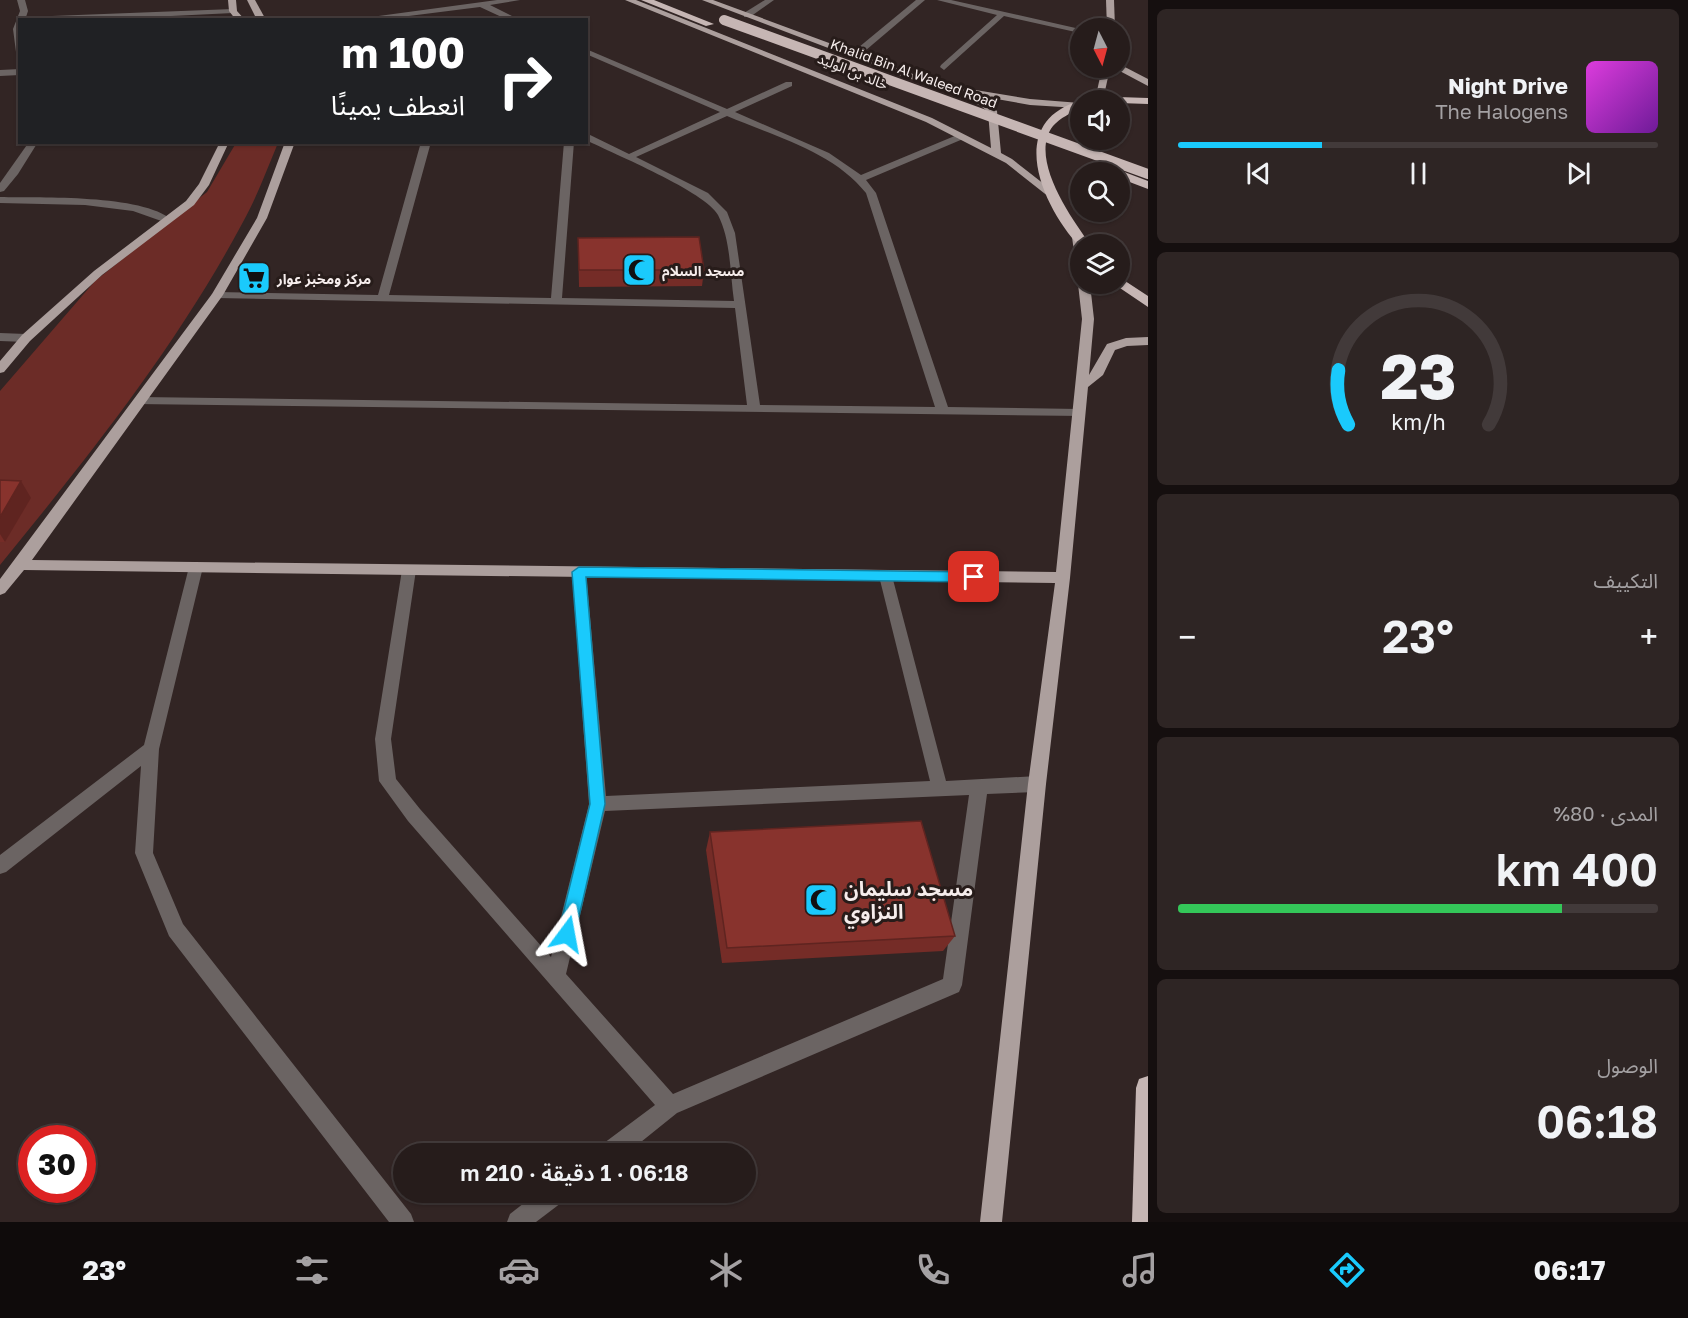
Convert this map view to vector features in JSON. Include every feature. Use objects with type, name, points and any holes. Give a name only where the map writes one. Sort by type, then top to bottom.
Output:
[{"type":"highway","name":"Khalid Bin Al Waleed Road","points":[[646,0],[1087,162]]},
{"type":"highway","name":"Khalid Bin Al Waleed Road","points":[[671,0],[1148,174]]},
{"type":"highway","points":[[1130,100],[1148,101]]},
{"type":"highway","name":"خالد بن الوليد","points":[[1070,109],[1055,118],[1044,131],[1042,140],[1044,168],[1053,195],[1076,234]]},
{"type":"highway","points":[[1130,178],[1148,185]]},
{"type":"highway","points":[[1130,289],[1144,301]]},
{"type":"highway","points":[[1145,1222],[1148,1088]]},
{"type":"main road","points":[[232,0],[233,11],[239,18]]},
{"type":"main road","points":[[251,0],[260,18]]},
{"type":"main road","name":"خالد بن الوليد","points":[[628,0],[898,108],[996,154],[1024,171],[1053,195]]},
{"type":"main road","name":"خالد بن الوليد","points":[[706,0],[910,76],[950,88],[1030,102],[1070,104]]},
{"type":"main road","points":[[1110,0],[1111,18]]},
{"type":"main road","points":[[1130,73],[1148,83]]},
{"type":"main road","points":[[950,88],[984,104],[992,111],[996,154]]},
{"type":"main road","points":[[0,369],[26,338],[98,273],[190,203],[204,185],[224,144]]},
{"type":"main road","points":[[0,589],[20,565],[217,295],[262,218],[289,144]]},
{"type":"main road","points":[[991,1222],[1037,784],[1063,578],[1088,319],[1084,294]]},
{"type":"main road","points":[[1082,385],[1097,376],[1111,347],[1126,342],[1147,341]]},
{"type":"main road","points":[[20,565],[1063,578]]},
{"type":"street","points":[[21,0],[24,11],[22,18]]},
{"type":"street","points":[[369,18],[516,0]]},
{"type":"street","points":[[747,15],[770,0]]},
{"type":"street","points":[[856,54],[921,0]]},
{"type":"street","points":[[941,0],[1070,29]]},
{"type":"street","points":[[982,0],[982,10]]},
{"type":"street","points":[[482,4],[512,18]]},
{"type":"street","points":[[102,18],[233,11]]},
{"type":"street","points":[[944,66],[1002,14]]},
{"type":"street","points":[[588,52],[826,155],[860,178],[871,193],[943,411]]},
{"type":"street","points":[[0,73],[18,72]]},
{"type":"street","points":[[629,157],[789,84]]},
{"type":"street","points":[[588,137],[704,195],[722,213],[730,233],[754,409]]},
{"type":"street","points":[[860,178],[960,137]]},
{"type":"street","points":[[0,189],[15,172],[33,144]]},
{"type":"street","points":[[382,298],[425,144]]},
{"type":"street","points":[[556,302],[569,144]]},
{"type":"street","points":[[0,200],[86,202],[135,208],[167,220]]},
{"type":"street","points":[[217,295],[740,305]]},
{"type":"street","points":[[0,337],[26,338]]},
{"type":"street","points":[[140,400],[1079,413]]},
{"type":"street","points":[[196,567],[151,749],[144,853],[176,930],[403,1222]]},
{"type":"street","points":[[409,570],[383,739],[388,781],[414,815],[670,1106]]},
{"type":"street","points":[[556,977],[598,804],[579,572]]},
{"type":"street","points":[[886,576],[940,789]]},
{"type":"street","points":[[0,866],[151,749]]},
{"type":"street","points":[[598,804],[1037,784]]},
{"type":"street","points":[[622,1143],[670,1106],[952,985],[979,787]]},
{"type":"street","points":[[518,1222],[543,1203]]},
{"type":"shaded area","points":[[235,144],[278,144],[243,222],[190,313],[130,400],[0,565],[0,391],[95,281],[207,192]]},
{"type":"building","points":[[699,237],[704,270],[579,270],[578,238]]},
{"type":"building","points":[[0,480],[21,481],[0,517]]},
{"type":"building","name":"مسجد سليمان النزاوي","points":[[921,821],[955,936],[727,948],[710,832]]},
{"type":"place","name":"مسجد السلام","points":[[639,270]]},
{"type":"place","name":"مركز ومخبز عوار","points":[[254,278]]},
{"type":"place","name":"مسجد سليمان النزاوي","points":[[821,900]]},
{"type":"route","points":[[567,934],[598,804],[579,572],[974,577]]}]
